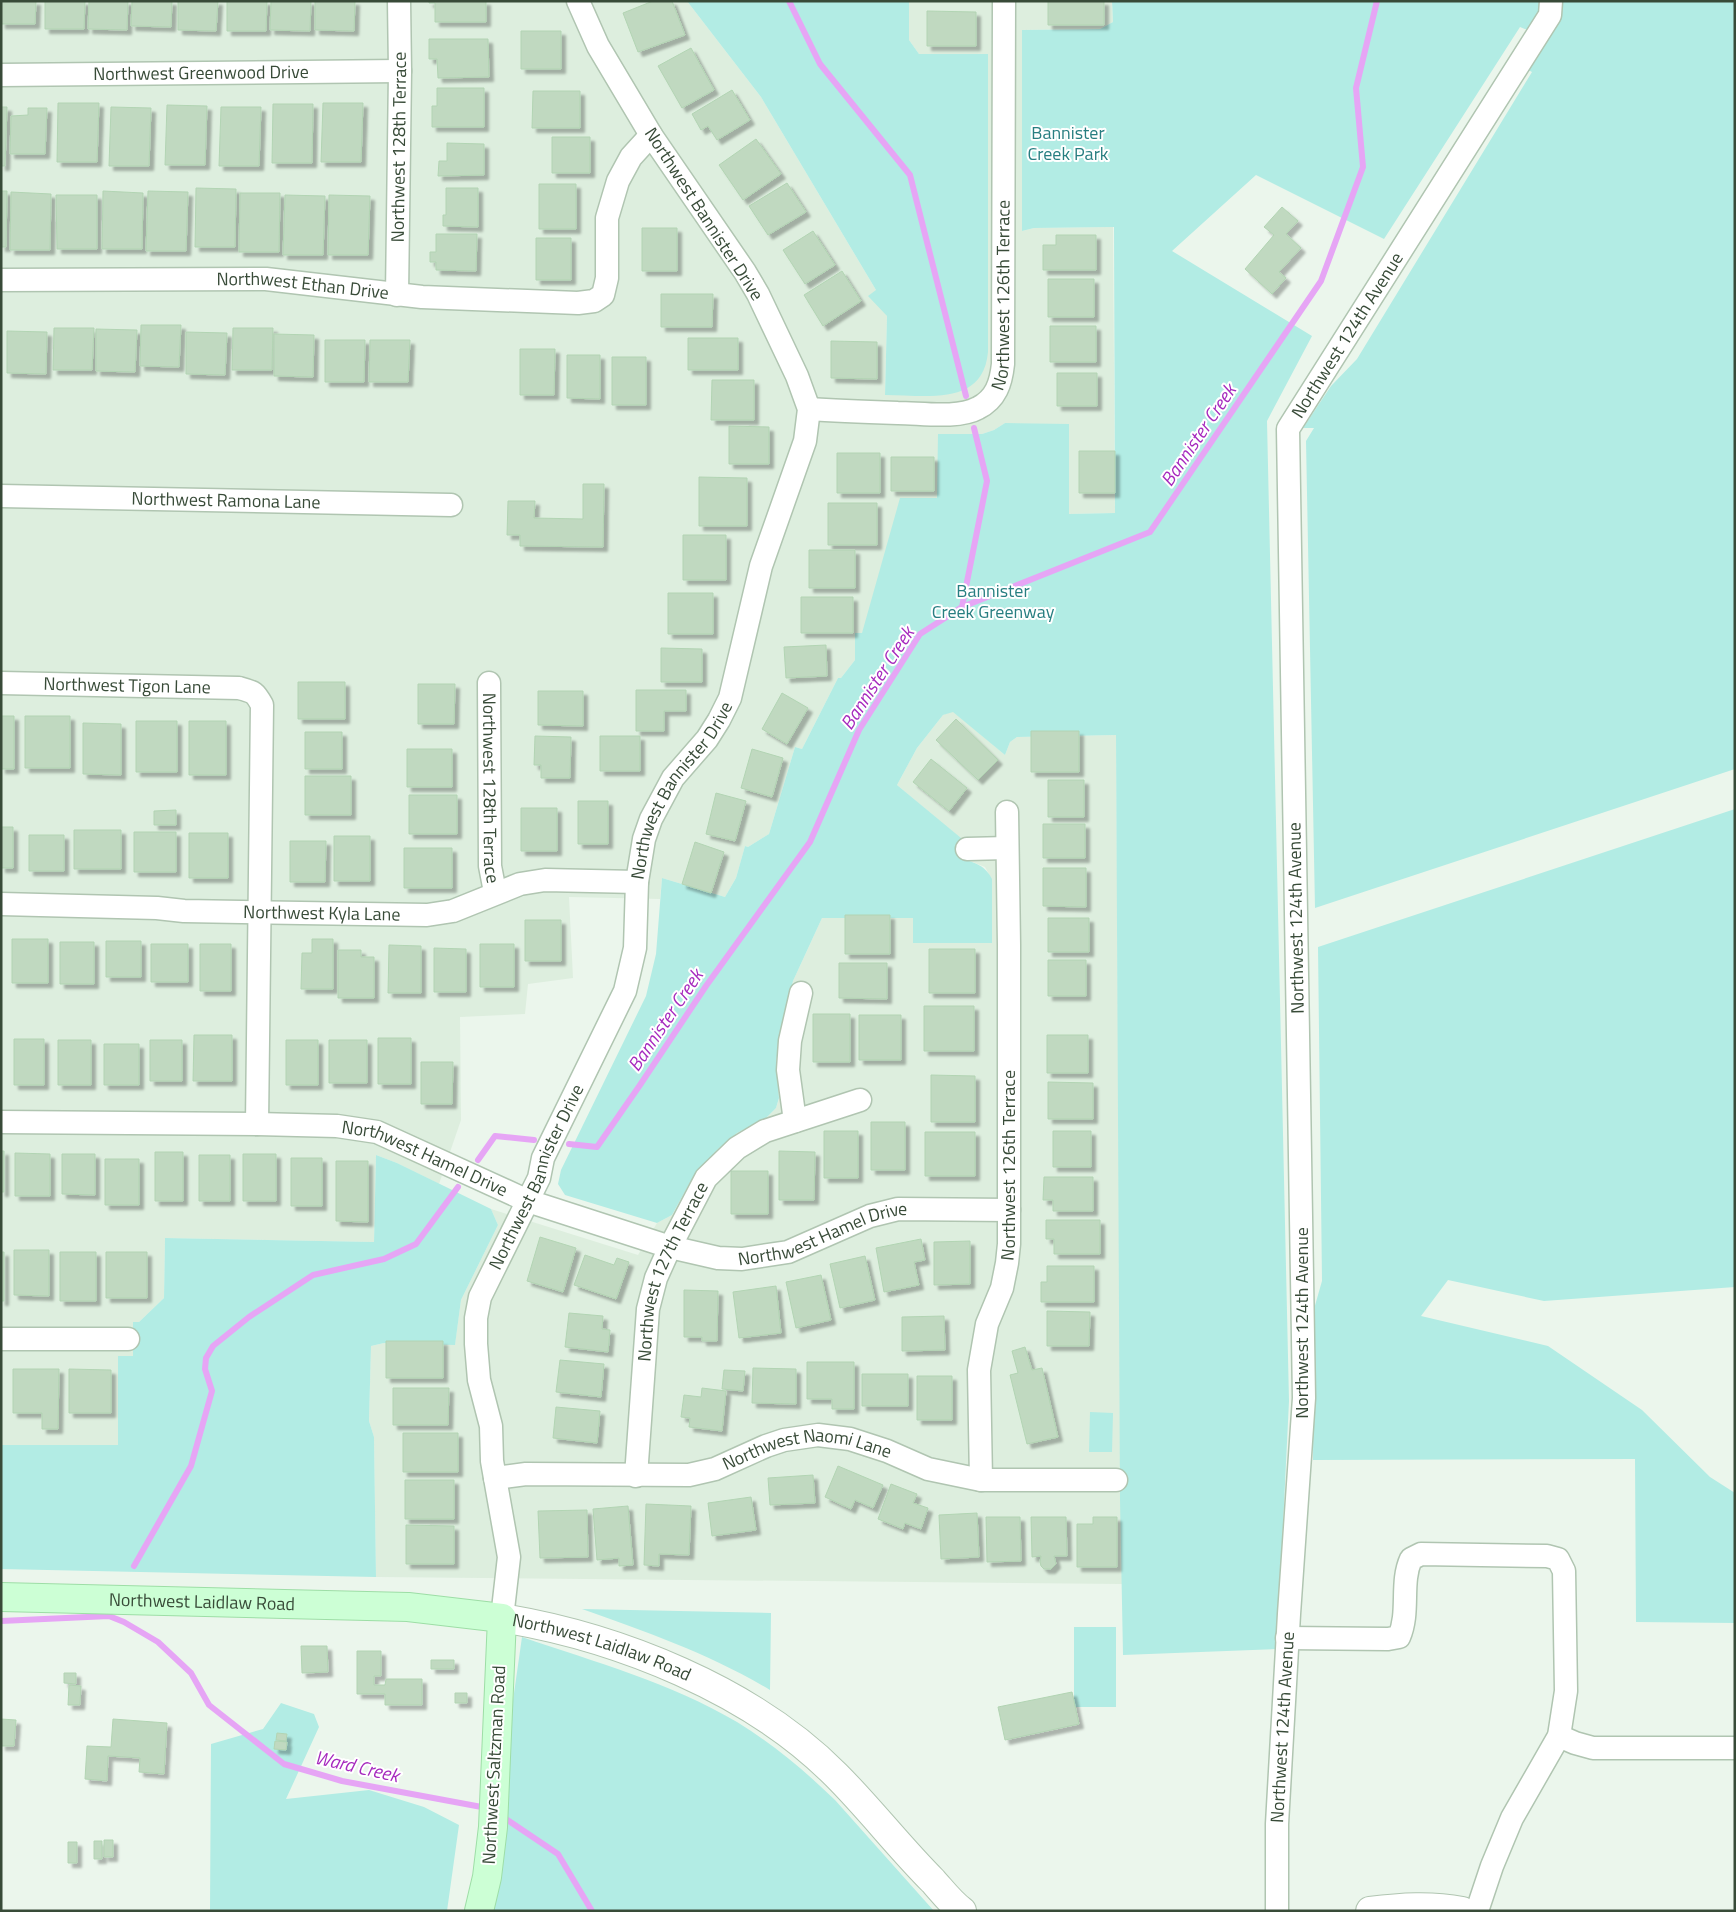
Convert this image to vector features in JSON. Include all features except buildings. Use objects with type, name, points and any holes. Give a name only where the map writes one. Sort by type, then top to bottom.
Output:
[{"type":"main road","name":"Northwest Laidlaw Road","points":[[1,1597],[408,1607],[502,1618]]},
{"type":"main road","name":"Northwest Saltzman Road","points":[[479,1911],[487,1877],[492,1835],[502,1618]]},
{"type":"street","name":"Northwest 128th Terrace","points":[[397,295],[400,71],[398,1]]},
{"type":"street","name":"Northwest Bannister Drive","points":[[502,1618],[510,1557],[492,1461],[491,1426],[480,1380],[476,1344],[476,1318],[480,1297],[539,1178],[544,1158],[625,991],[635,948],[637,882],[644,839],[660,799],[673,778],[707,739],[730,698],[761,566],[805,441],[809,409],[797,376],[754,286],[651,135],[598,46],[578,1]]},
{"type":"street","name":"Northwest 126th Terrace","points":[[809,409],[944,414],[968,413],[990,400],[998,390],[1002,380],[1003,364],[1004,1]]},
{"type":"street","name":"Northwest 124th Avenue","points":[[1277,1911],[1277,1824],[1287,1638],[1304,1398],[1288,428],[1550,15],[1551,1]]},
{"type":"street","name":"Northwest Greenwood Drive","points":[[1,75],[400,71]]},
{"type":"street","name":"Northwest Ethan Drive","points":[[1,280],[266,279],[422,297],[578,303],[594,301],[603,295],[607,278],[607,218],[618,181],[631,157],[651,135]]},
{"type":"street","name":"Northwest Ramona Lane","points":[[1,496],[451,505]]},
{"type":"street","name":"Northwest Tigon Lane","points":[[1,683],[239,688],[252,691],[262,705],[260,912]]},
{"type":"street","name":"Northwest 128th Terrace","points":[[488,683],[490,866],[495,892]]},
{"type":"street","name":"Northwest 126th Terrace","points":[[981,1480],[979,1370],[987,1324],[1002,1288],[1007,1264],[1009,1210],[1009,945],[1007,812]]},
{"type":"street","points":[[967,849],[1007,848]]},
{"type":"street","name":"Northwest Kyla Lane","points":[[1,904],[427,915],[453,911],[495,892],[520,884],[545,880],[637,882]]},
{"type":"street","points":[[257,1124],[260,912]]},
{"type":"street","points":[[795,1121],[788,1070],[790,1041],[801,994]]},
{"type":"street","name":"Northwest 127th Terrace","points":[[636,1476],[648,1308],[656,1278],[706,1178],[737,1148],[765,1131],[860,1100]]},
{"type":"street","name":"Northwest Hamel Drive","points":[[1,1122],[257,1124],[356,1128],[377,1132],[528,1201],[670,1247],[718,1258],[742,1259],[788,1252],[870,1216],[892,1210],[1009,1210]]},
{"type":"street","points":[[1,1339],[128,1339]]},
{"type":"street","name":"Northwest Naomi Lane","points":[[495,1478],[526,1474],[636,1476],[698,1473],[714,1469],[784,1440],[818,1436],[850,1439],[886,1451],[928,1469],[981,1480],[1116,1480]]},
{"type":"street","points":[[1287,1638],[1388,1639],[1399,1637],[1404,1626],[1406,1568],[1411,1559],[1421,1554],[1547,1556],[1558,1559],[1564,1571],[1566,1691],[1559,1736],[1512,1818],[1492,1866],[1477,1911]]},
{"type":"street","name":"Northwest Laidlaw Road","points":[[502,1618],[585,1636],[642,1656],[712,1686],[767,1719],[805,1747],[836,1774],[919,1868],[962,1911]]},
{"type":"street","points":[[1559,1736],[1593,1748],[1735,1748]]},
{"type":"street","points":[[1370,1911],[1412,1907],[1444,1908],[1462,1911]]},
{"type":"shaded area","points":[[1,1],[687,1],[761,97],[876,290],[887,316],[885,395],[988,54],[919,54],[909,40],[909,1],[1112,1],[1113,22],[1100,29],[1022,30],[1022,231],[1034,228],[1113,227],[1115,513],[1069,514],[1005,423],[994,430],[982,434],[939,434],[937,498],[862,633],[855,634],[855,660],[841,678],[838,678],[802,749],[795,747],[769,834],[748,847],[745,846],[736,878],[725,897],[662,878],[660,899],[569,897],[573,978],[528,984],[525,1014],[460,1017],[461,1120],[439,1184],[397,1163],[376,1155],[374,1242],[165,1238],[164,1298],[139,1322],[133,1356],[118,1357],[118,1445],[1,1445]]},
{"type":"shaded area","points":[[953,711],[1005,755],[1010,742],[1017,737],[1116,735],[1122,1584],[376,1577],[374,1437],[369,1421],[371,1346],[384,1343],[455,1344],[461,1300],[498,1225],[491,1209],[638,1255],[657,1223],[672,1215],[693,1177],[717,1150],[737,1133],[765,1119],[776,1108],[779,1099],[776,1062],[782,1024],[793,981],[822,918],[913,918],[914,943],[992,880],[985,867],[962,858],[960,838],[897,785],[917,748],[943,715]]},
{"type":"green space","points":[[687,1],[909,1],[909,40],[919,54],[988,54],[988,352],[984,370],[976,382],[964,390],[950,394],[934,396],[885,395],[887,316],[868,296],[876,290],[761,97]]},
{"type":"green space","points":[[1112,1],[1735,1],[1735,769],[1315,908],[1306,441],[1314,428],[1303,428],[1331,386],[1357,359],[1532,72],[1515,63],[1535,33],[1520,27],[1384,239],[1256,175],[1172,251],[1312,336],[1267,421],[1289,1401],[1277,1649],[1123,1655],[1120,1499],[1116,735],[1017,737],[1010,742],[1005,755],[953,712],[943,715],[917,748],[897,785],[961,838],[962,858],[980,866],[989,874],[992,879],[992,943],[913,943],[913,918],[822,918],[793,981],[782,1024],[776,1062],[779,1098],[776,1108],[765,1119],[737,1133],[717,1150],[693,1177],[672,1215],[657,1223],[565,1195],[558,1184],[561,1170],[646,996],[656,954],[662,878],[725,897],[736,878],[745,846],[748,847],[769,834],[795,747],[802,749],[838,678],[841,678],[855,660],[855,633],[862,633],[900,498],[937,498],[938,434],[982,434],[994,430],[1005,423],[1069,424],[1069,514],[1115,513],[1114,227],[1034,228],[1022,231],[1022,30],[1100,29],[1113,22]]},
{"type":"green space","points":[[1735,809],[1735,1287],[1544,1301],[1448,1280],[1421,1316],[1548,1346],[1642,1410],[1710,1477],[1735,1493],[1735,1623],[1636,1622],[1635,1459],[1313,1460],[1314,1309],[1322,1281],[1318,947]]},
{"type":"green space","points":[[376,1155],[397,1163],[491,1209],[498,1225],[461,1300],[455,1345],[384,1343],[371,1346],[369,1421],[374,1437],[376,1577],[1,1569],[1,1445],[118,1445],[118,1356],[133,1356],[133,1322],[139,1322],[164,1298],[165,1238],[374,1242]]},
{"type":"green space","points":[[1090,1412],[1113,1413],[1112,1452],[1089,1452]]},
{"type":"green space","points":[[582,1609],[771,1613],[770,1690],[701,1654],[655,1635]]},
{"type":"green space","points":[[1074,1627],[1116,1627],[1116,1707],[1074,1707]]},
{"type":"green space","points":[[522,1637],[605,1665],[686,1696],[712,1708],[750,1730],[788,1758],[835,1800],[934,1911],[483,1911]]},
{"type":"green space","points":[[281,1703],[314,1714],[319,1727],[286,1799],[369,1790],[424,1807],[459,1825],[447,1911],[210,1911],[211,1744],[263,1729]]},
{"type":"waterway","points":[[789,1],[820,64],[910,175],[966,396]]},
{"type":"waterway","name":"Bannister Creek","points":[[569,1144],[597,1147],[706,986],[810,842],[859,730],[920,634],[962,607],[1150,532],[1321,281],[1363,167],[1356,88],[1377,1]]},
{"type":"waterway","points":[[962,607],[987,481],[974,428]]},
{"type":"waterway","name":"Bannister Creek","points":[[478,1160],[495,1136],[534,1140]]},
{"type":"waterway","name":"Bannister Creek","points":[[134,1566],[191,1466],[212,1391],[205,1369],[206,1358],[213,1346],[249,1317],[313,1275],[384,1259],[416,1244],[458,1187]]},
{"type":"waterway","name":"Ward Creek","points":[[1,1621],[109,1616],[124,1622],[158,1642],[191,1673],[209,1705],[284,1764],[342,1781],[487,1808]]},
{"type":"waterway","name":"Ward Creek","points":[[500,1815],[558,1854],[592,1911]]},
{"type":"park label","name":"Bannister Creek Park","points":[[1068,143]]},
{"type":"park label","name":"Bannister Creek Greenway","points":[[993,601]]}]
